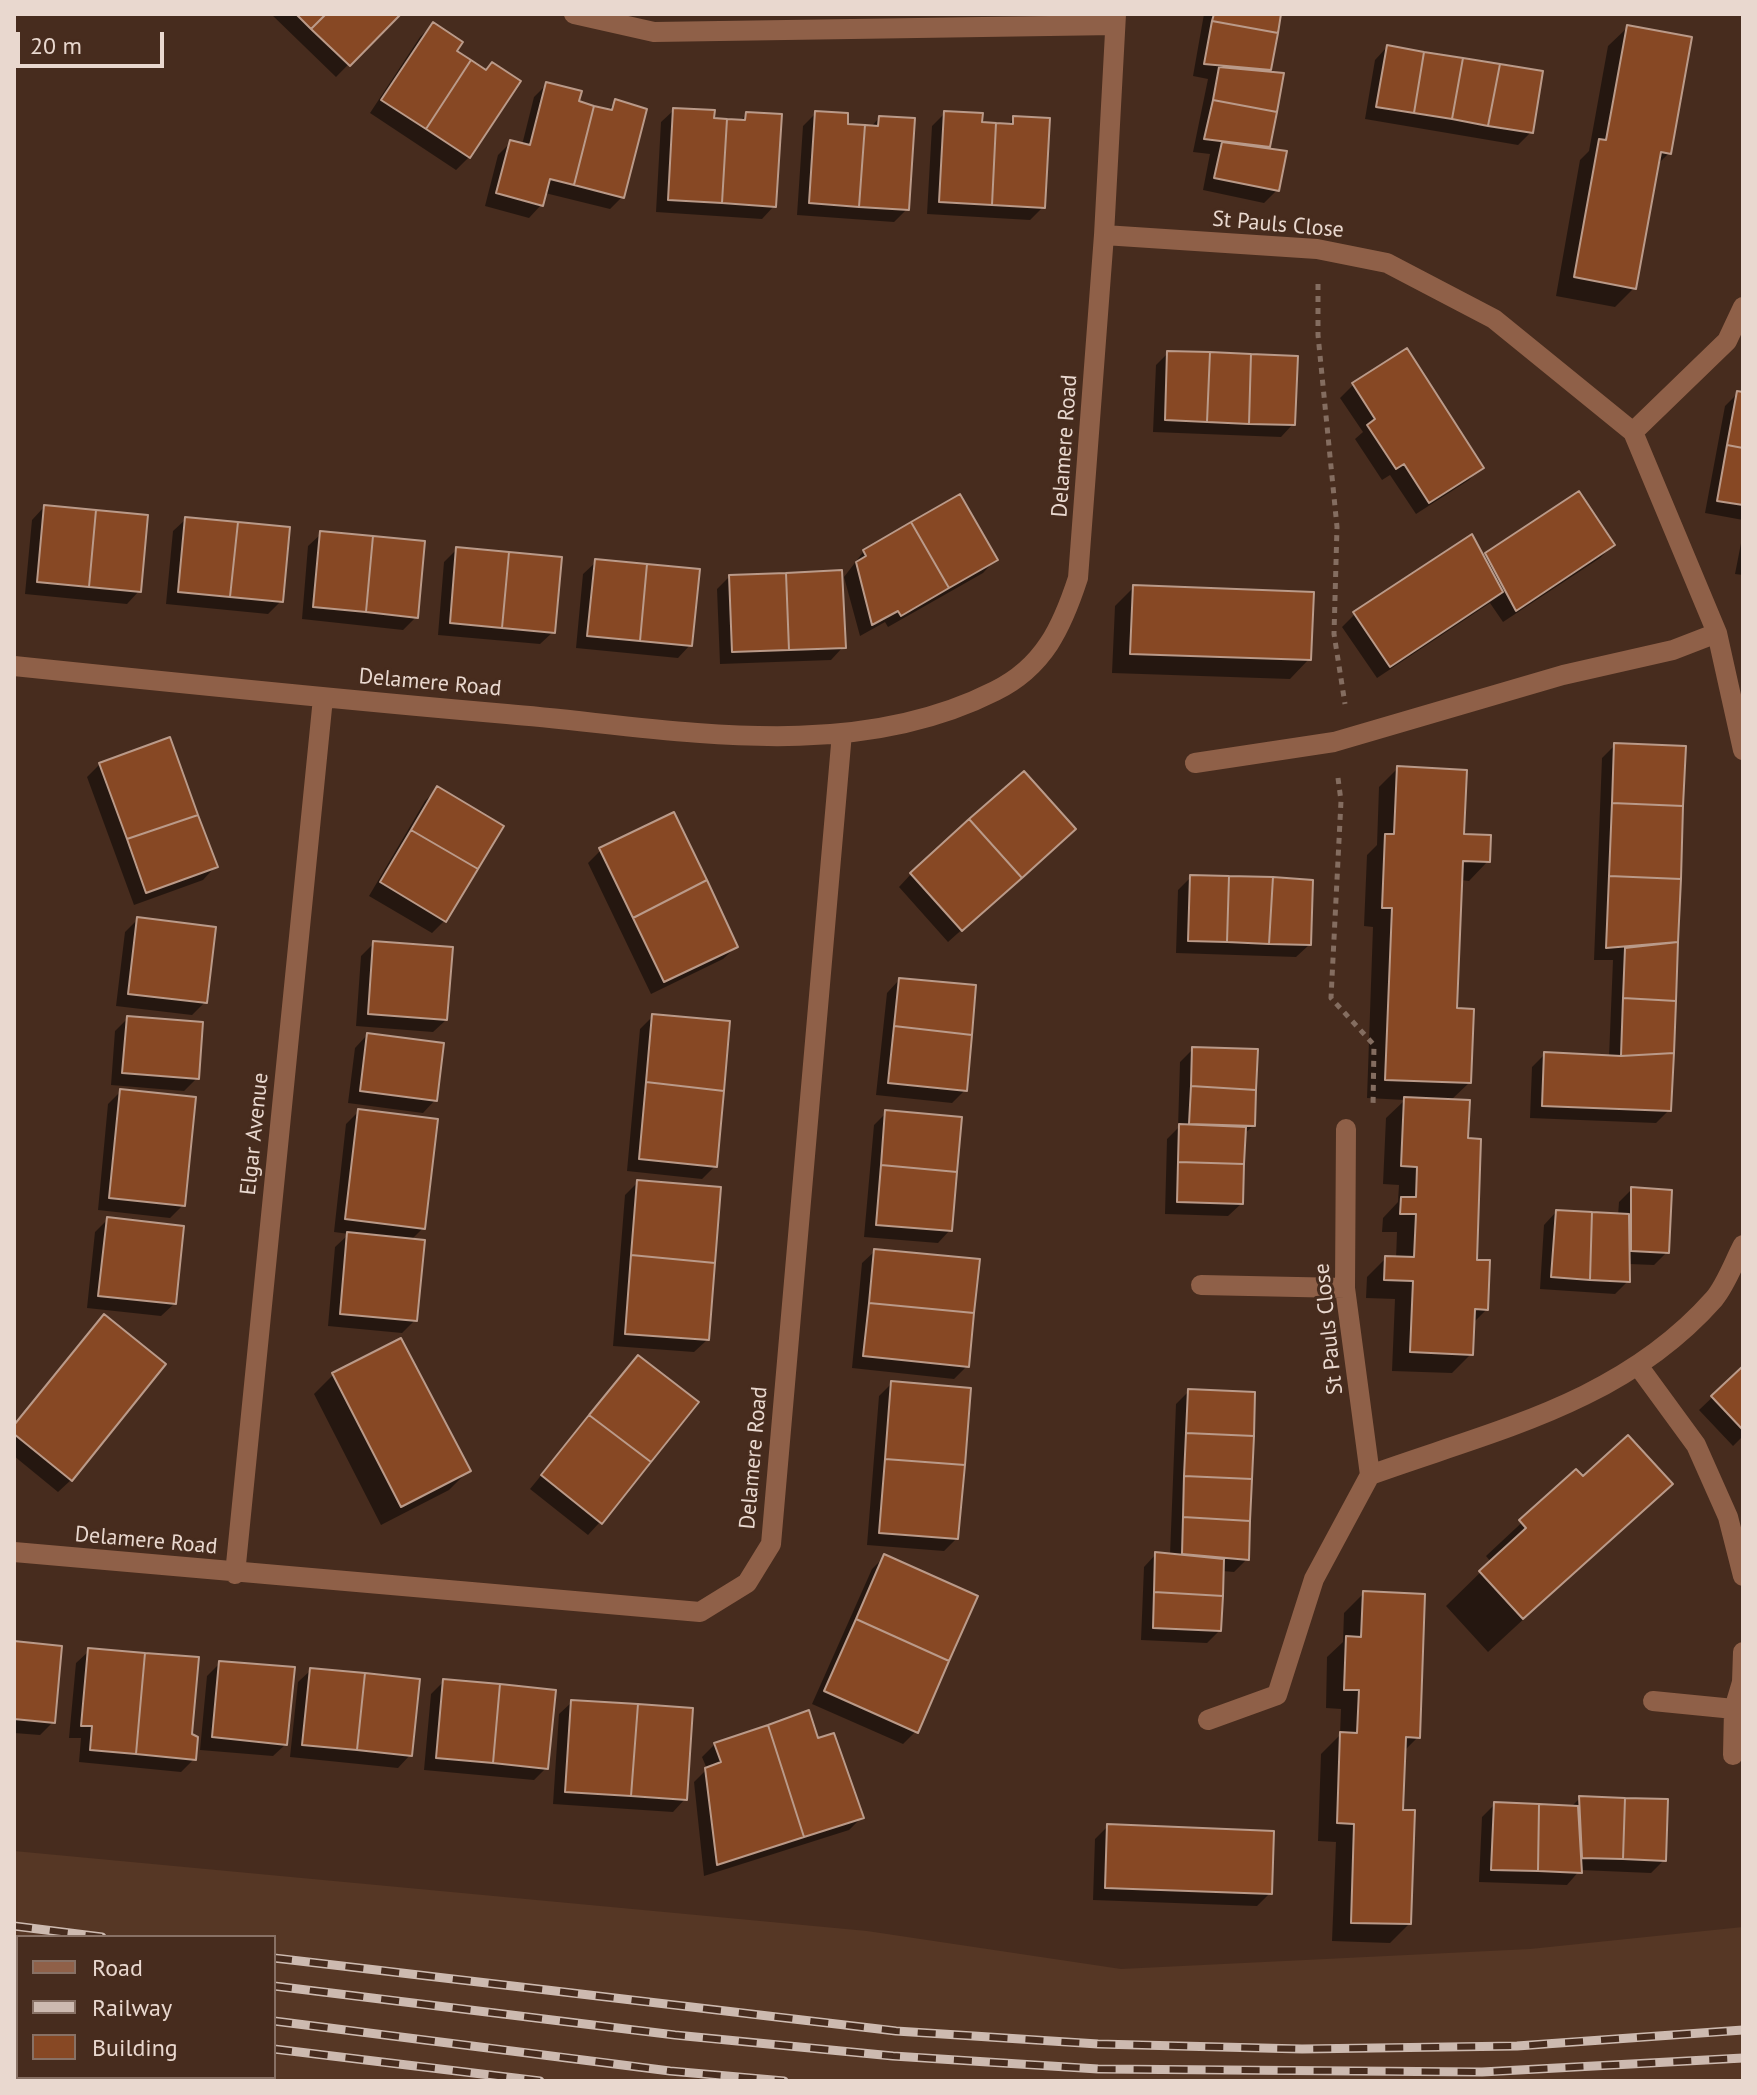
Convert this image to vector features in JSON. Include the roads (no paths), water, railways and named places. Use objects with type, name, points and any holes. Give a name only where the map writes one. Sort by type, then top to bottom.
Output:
[{"type":"street","points":[[574,14],[654,32],[1116,20]]},
{"type":"street","name":"Delamere Road","points":[[14,666],[323,698],[721,735],[777,737],[842,733],[894,725],[997,691],[1037,661],[1063,624],[1078,578],[1104,235],[1116,20]]},
{"type":"street","name":"St Pauls Close","points":[[1104,235],[1317,249],[1387,263],[1494,319],[1633,432],[1717,633],[1743,750]]},
{"type":"street","points":[[1633,432],[1727,341],[1743,307]]},
{"type":"street","points":[[1195,763],[1342,739],[1563,675],[1673,650],[1717,633]]},
{"type":"street","name":"Elgar Avenue","points":[[235,1574],[323,698]]},
{"type":"street","name":"Delamere Road","points":[[14,1552],[235,1574],[700,1612],[747,1583],[771,1544],[842,733]]},
{"type":"street","name":"St Pauls Close","points":[[1346,1129],[1345,1288],[1370,1475]]},
{"type":"street","points":[[1208,1720],[1277,1695],[1314,1579],[1370,1475],[1583,1399],[1639,1367],[1715,1297],[1743,1245]]},
{"type":"street","points":[[1201,1285],[1345,1288]]},
{"type":"street","points":[[1639,1367],[1696,1445],[1735,1516],[1743,1576]]},
{"type":"street","points":[[1733,1755],[1734,1709],[1742,1682],[1743,1652]]},
{"type":"street","points":[[1653,1701],[1734,1709]]},
{"type":"railway","points":[[14,1926],[86,1935]]},
{"type":"railway","points":[[276,1958],[896,2031],[1098,2044],[1302,2049],[1517,2046],[1743,2030]]},
{"type":"railway","points":[[276,1986],[675,2035],[893,2056],[1098,2069],[1482,2072],[1743,2058]]},
{"type":"railway","points":[[276,2021],[670,2071],[784,2081]]},
{"type":"railway","points":[[276,2049],[540,2081]]}]
